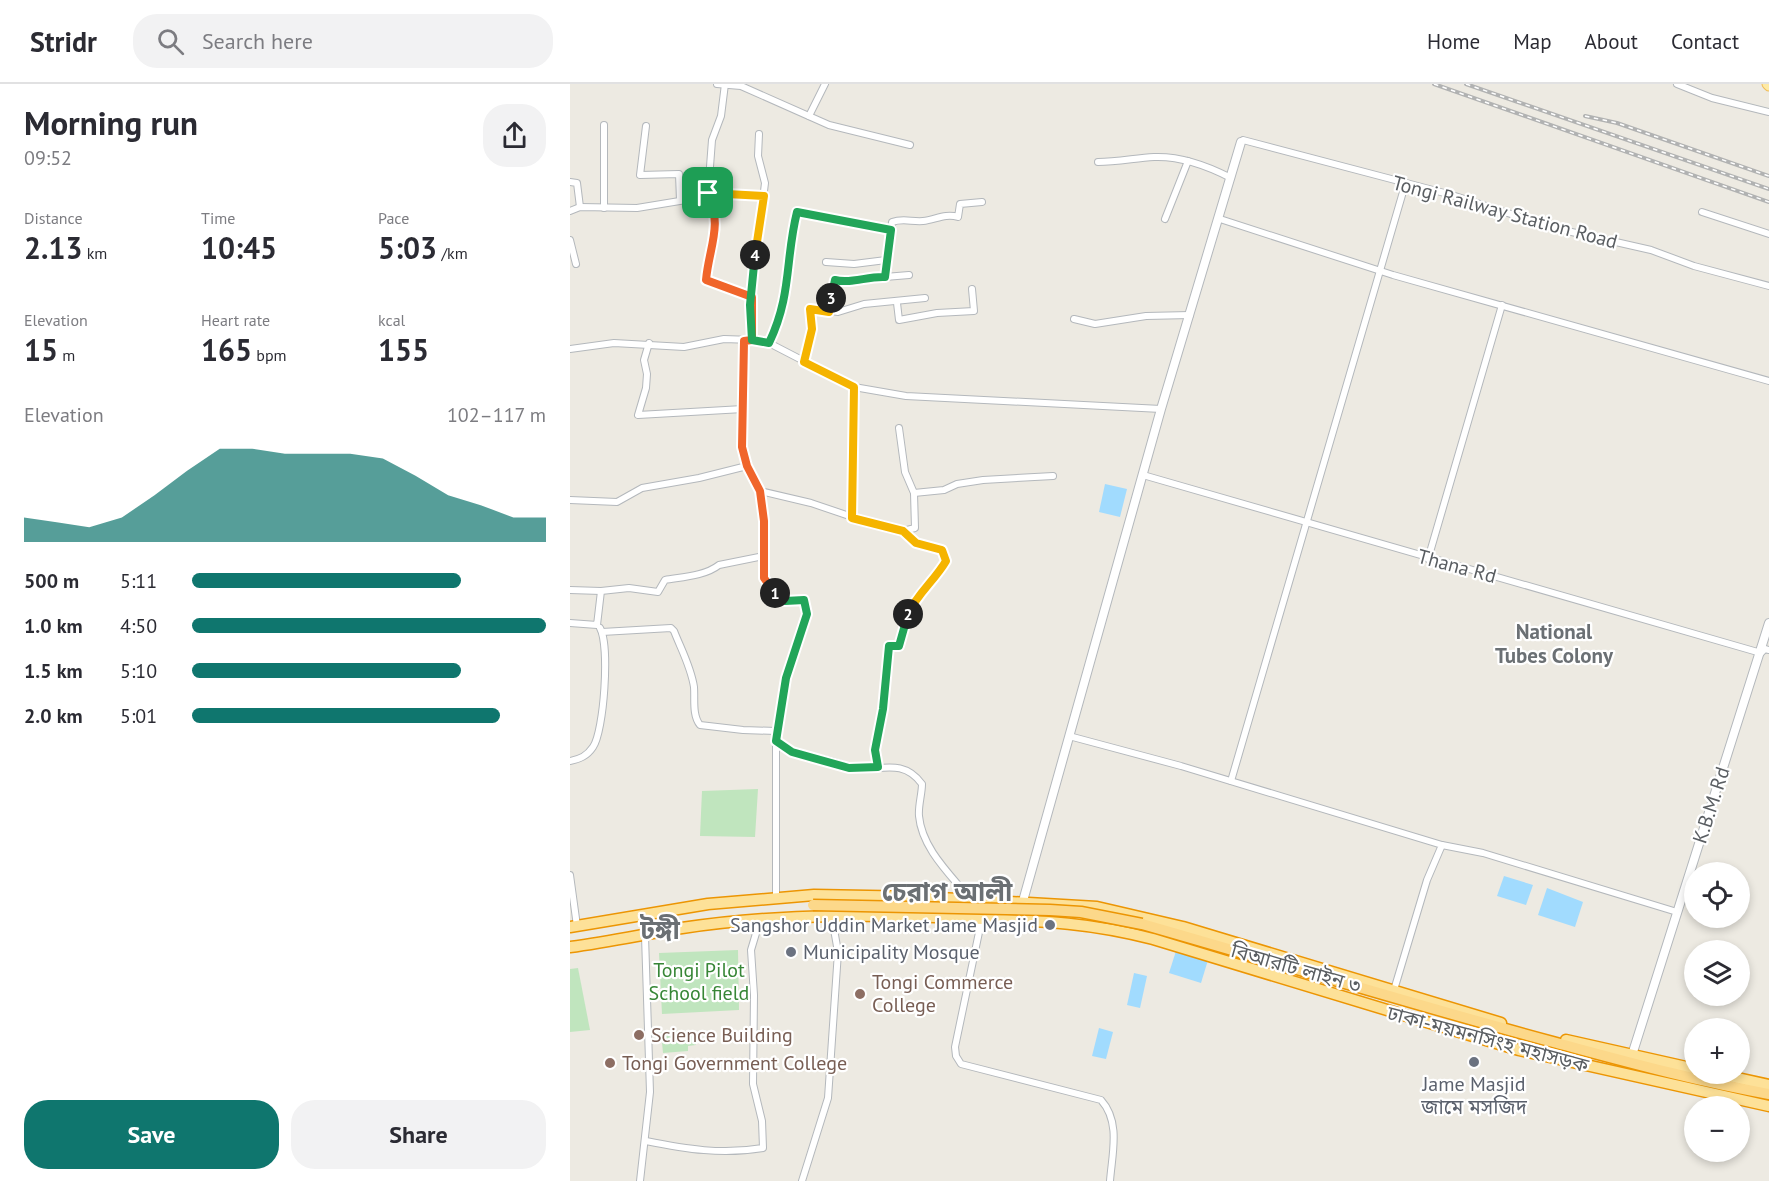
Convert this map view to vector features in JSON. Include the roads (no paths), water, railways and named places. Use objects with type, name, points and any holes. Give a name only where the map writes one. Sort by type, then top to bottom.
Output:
[{"type":"highway","name":"ঢাকা-ময়মনসিংহ মহাসড়ক","points":[[574,927],[708,904],[832,894],[1023,901],[1097,908],[1183,927],[1544,1035],[1684,1067]]},
{"type":"highway","name":"বিআরটি লাইন ৩","points":[[813,905],[1050,910],[1114,918],[1629,1063],[1769,1094]]},
{"type":"highway","name":"ঢাকা-ময়মনসিংহ মহাসড়ক","points":[[570,947],[645,936],[681,928],[760,920],[918,916],[1057,921],[1122,931],[1519,1050],[1769,1106]]},
{"type":"highway","points":[[1750,1081],[1769,1085]]},
{"type":"street","points":[[717,84],[741,86],[843,130],[910,146]]},
{"type":"street","points":[[809,116],[825,84]]},
{"type":"street","points":[[1677,84],[1712,98],[1769,112]]},
{"type":"street","points":[[725,85],[721,116],[712,140],[708,193],[715,212],[714,245],[706,280],[752,297]]},
{"type":"street","points":[[604,125],[604,208]]},
{"type":"street","points":[[646,126],[640,175],[679,174],[680,200]]},
{"type":"street","points":[[759,134],[758,156],[765,183],[754,257],[740,430],[747,466],[760,491],[764,578],[769,587],[785,601],[804,600],[807,614],[786,678],[776,731],[776,898]]},
{"type":"street","name":"Tongi Railway Station Road","points":[[1241,142],[1243,140],[1452,195],[1554,228],[1651,250],[1694,266],[1769,286]]},
{"type":"street","points":[[1023,901],[1161,409],[1220,219],[1241,142]]},
{"type":"street","points":[[1098,162],[1126,162],[1155,157],[1188,161],[1214,169],[1231,178]]},
{"type":"street","points":[[1165,219],[1188,161]]},
{"type":"street","points":[[570,182],[577,183],[580,207]]},
{"type":"street","points":[[1231,781],[1405,184]]},
{"type":"street","points":[[570,211],[580,207],[661,205],[704,197],[708,193],[764,196]]},
{"type":"street","points":[[885,277],[892,222],[898,220],[923,221],[942,216],[958,217],[960,204],[982,202]]},
{"type":"street","points":[[769,343],[780,321],[788,287],[792,233],[797,212],[891,230]]},
{"type":"street","points":[[1702,212],[1769,234]]},
{"type":"street","points":[[1220,219],[1379,271],[1769,381]]},
{"type":"street","points":[[570,240],[576,264]]},
{"type":"street","points":[[826,262],[854,264],[886,260]]},
{"type":"street","points":[[829,312],[835,280],[846,282],[872,276],[909,275]]},
{"type":"street","points":[[897,303],[899,320],[937,313],[974,311],[972,289]]},
{"type":"street","points":[[804,362],[812,329],[810,309],[843,312],[864,304],[897,303],[925,298]]},
{"type":"street","points":[[1428,559],[1502,305]]},
{"type":"street","points":[[1074,319],[1095,324],[1146,316],[1190,315]]},
{"type":"street","points":[[570,349],[614,343],[649,343],[684,347],[724,339],[769,343],[854,387],[906,396],[1161,409]]},
{"type":"street","points":[[649,343],[644,360],[647,374],[646,388],[638,415],[743,409]]},
{"type":"street","points":[[852,518],[854,387]]},
{"type":"street","points":[[760,491],[812,503],[852,518],[903,531],[915,528],[914,493],[905,472],[899,428]]},
{"type":"street","points":[[570,500],[617,502],[642,488],[699,478],[747,466]]},
{"type":"street","name":"Thana Rd","points":[[1143,475],[1428,559],[1761,653]]},
{"type":"street","points":[[914,493],[944,490],[957,484],[983,480],[1053,476]]},
{"type":"street","points":[[878,767],[875,750],[883,709],[889,646],[899,646],[915,599],[938,574],[946,561],[942,550],[916,543],[903,531]]},
{"type":"street","points":[[570,590],[601,591],[629,588],[658,592],[666,580],[713,570],[719,565],[764,556]]},
{"type":"street","points":[[570,761],[584,757],[594,747],[601,730],[604,650],[602,632],[597,625],[601,591]]},
{"type":"street","points":[[570,622],[597,625]]},
{"type":"street","name":"K.B.M. Rd","points":[[1632,1055],[1769,623]]},
{"type":"street","points":[[602,632],[671,628],[688,665],[693,685],[696,720],[700,724],[742,730],[776,731]]},
{"type":"street","points":[[1761,653],[1765,649],[1769,650]]},
{"type":"street","points":[[1069,736],[1231,781],[1442,845],[1483,853],[1677,912]]},
{"type":"street","points":[[776,741],[792,752],[849,768],[878,767],[909,770],[922,784],[919,814],[924,835],[935,855],[970,900]]},
{"type":"street","points":[[1394,990],[1427,880],[1442,845]]},
{"type":"street","points":[[570,875],[574,927]]},
{"type":"street","points":[[802,1181],[828,1098],[838,952],[832,918]]},
{"type":"street","points":[[982,918],[955,1047],[956,1056],[961,1064],[1101,1100],[1108,1108],[1114,1125],[1110,1181]]},
{"type":"street","points":[[646,1141],[709,1152],[738,1152],[763,1148],[762,1121],[753,1084],[754,995],[751,950],[760,920]]},
{"type":"street","points":[[640,1181],[650,1092],[645,936]]},
{"type":"water","points":[[1105,484],[1127,489],[1120,517],[1099,512]]},
{"type":"water","points":[[1504,876],[1533,885],[1526,905],[1497,896]]},
{"type":"water","points":[[1547,888],[1583,902],[1575,927],[1538,915]]},
{"type":"water","points":[[1176,951],[1208,960],[1201,983],[1169,973]]},
{"type":"water","points":[[1134,973],[1147,976],[1140,1008],[1127,1005]]},
{"type":"water","points":[[1099,1028],[1113,1032],[1106,1059],[1092,1056]]},
{"type":"railway","points":[[1434,84],[1769,202]]},
{"type":"railway","points":[[1466,84],[1769,189]]},
{"type":"railway","points":[[1585,116],[1617,123],[1769,176]]},
{"type":"place","name":"Sangshor Uddin Market Jame Masjid","points":[[1050,925]]},
{"type":"place","name":"Municipality Mosque","points":[[791,952]]},
{"type":"place","name":"Tongi Commerce College","points":[[860,994]]},
{"type":"place","name":"Science Building","points":[[639,1035]]},
{"type":"place","name":"Jame Masjid জামে মসজিদ","points":[[1474,1062]]},
{"type":"place","name":"Tongi Government College","points":[[610,1063]]},
{"type":"district","name":"National Tubes Colony","points":[[1554,643]]},
{"type":"district","name":"চেরাগ আলী","points":[[947,891]]},
{"type":"district","name":"টঙ্গী","points":[[660,929]]},
{"type":"park label","name":"Tongi Pilot School field","points":[[699,982]]}]
